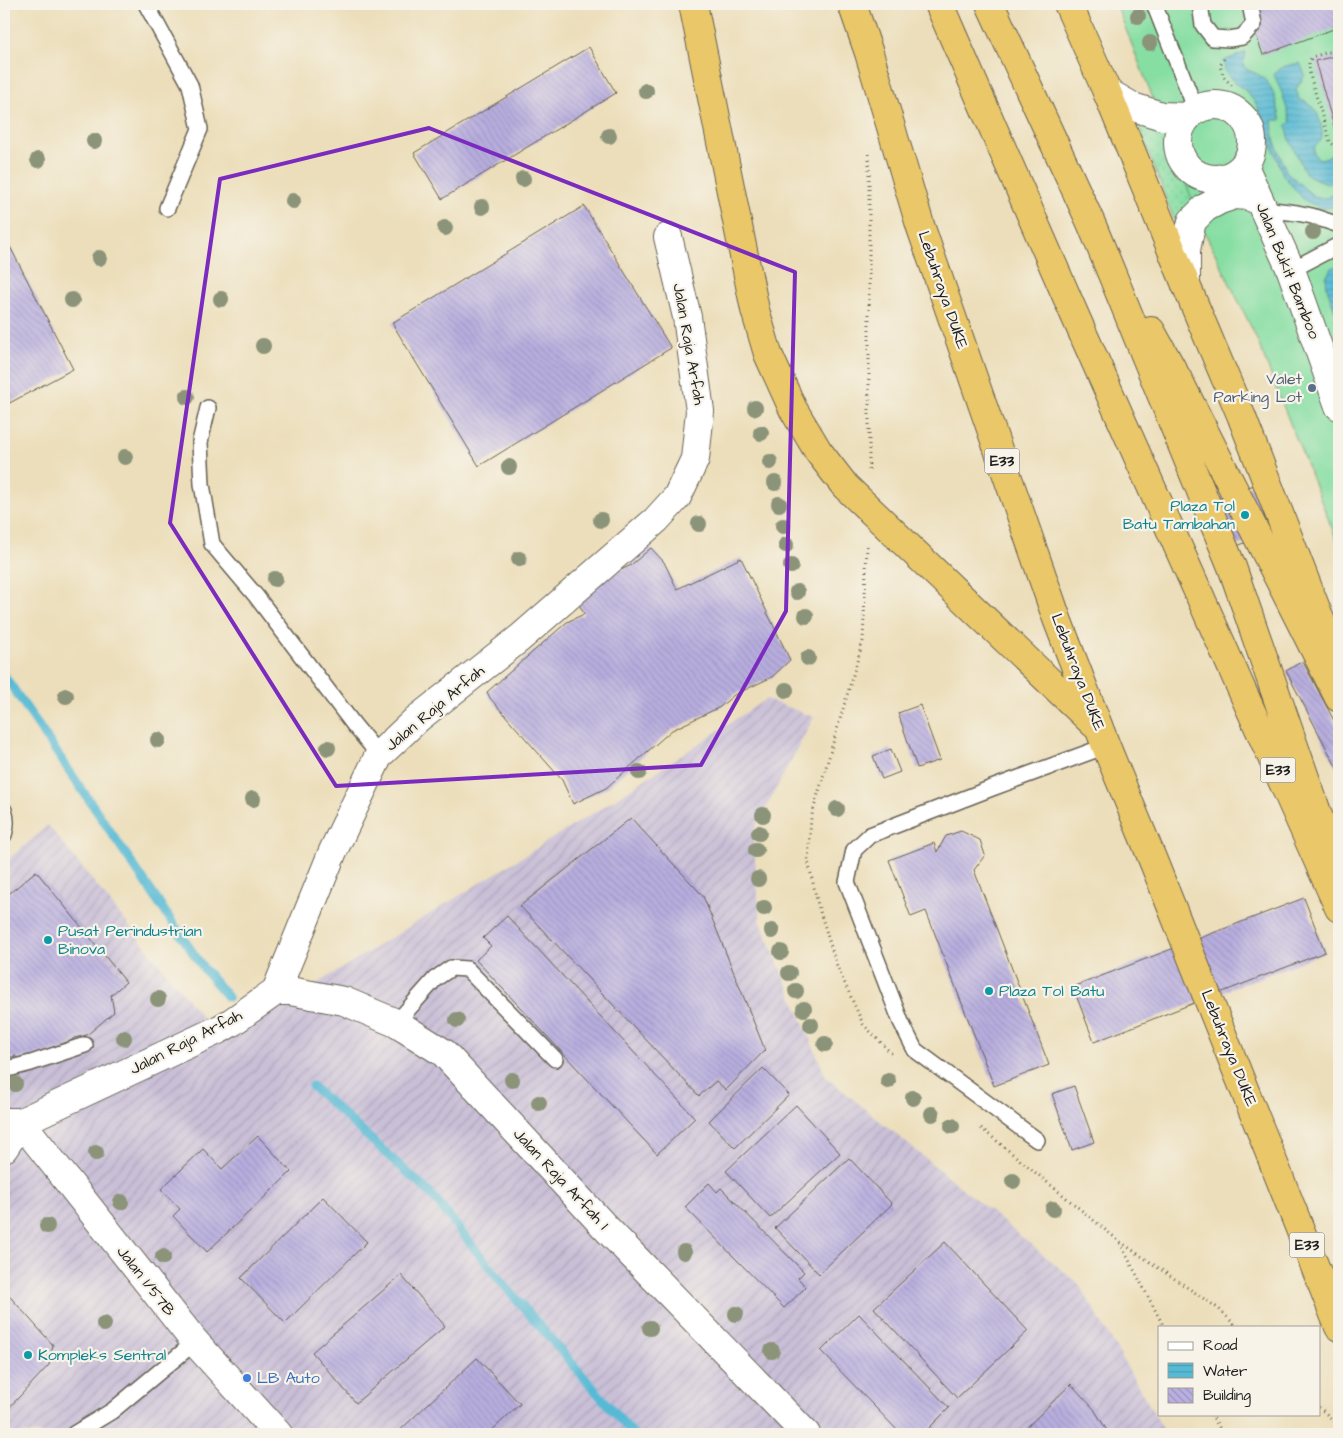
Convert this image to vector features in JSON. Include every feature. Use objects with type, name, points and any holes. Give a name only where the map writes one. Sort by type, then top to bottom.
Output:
[{"type":"highway","points":[[693,4],[755,310],[768,354],[793,409],[818,451],[845,486],[1102,738]]},
{"type":"highway","name":"Lebuhraya DUKE","points":[[852,4],[920,225],[1057,619],[1102,738],[1249,1099],[1339,1327]]},
{"type":"highway","name":"E33","points":[[939,4],[1339,908]]},
{"type":"highway","points":[[990,4],[1091,223],[1232,567],[1339,876]]},
{"type":"highway","points":[[1068,4],[1107,92],[1241,415],[1339,668]]},
{"type":"highway","points":[[1091,223],[1181,385],[1339,698]]},
{"type":"street","points":[[1107,92],[1134,107],[1162,116],[1191,113],[1206,105],[1217,105],[1229,107],[1239,113],[1247,122],[1251,132],[1250,156],[1202,201],[1192,221],[1186,250],[1186,285]]},
{"type":"street","points":[[1191,113],[1181,126],[1178,137],[1178,148],[1189,168],[1199,176],[1211,179],[1234,172]]},
{"type":"street","name":"Jalan Bukit Bamboo","points":[[1234,172],[1262,205],[1292,270],[1339,406]]},
{"type":"street","points":[[1192,221],[1205,208],[1235,195],[1248,196],[1262,205]]},
{"type":"street","name":"Jalan Raja Arfah","points":[[12,1122],[226,1026],[276,991],[333,851],[379,755],[417,719],[520,638],[656,520],[677,497],[694,459],[700,411],[687,317],[668,238]]},
{"type":"street","name":"Jalan Raja Arfah 1","points":[[276,991],[290,991],[344,1001],[396,1023],[444,1053],[605,1227],[806,1434]]},
{"type":"street","points":[[4,1148],[12,1122]]},
{"type":"street","name":"Jalan 1/57B","points":[[12,1122],[195,1342],[278,1434]]},
{"type":"lane","points":[[146,4],[190,85],[200,129],[167,208]]},
{"type":"lane","points":[[1154,4],[1191,113]]},
{"type":"lane","points":[[1200,4],[1203,25],[1212,38],[1229,39],[1242,37],[1254,24],[1250,4]]},
{"type":"lane","points":[[1262,205],[1305,214],[1339,225]]},
{"type":"lane","points":[[1292,270],[1339,246]]},
{"type":"lane","points":[[208,408],[200,442],[202,484],[212,544],[256,596],[379,755]]},
{"type":"lane","points":[[1037,1140],[915,1050],[901,1022],[847,882],[854,850],[870,835],[992,788],[1102,738]]},
{"type":"lane","points":[[4,810],[7,820],[4,835]]},
{"type":"lane","points":[[396,1023],[435,979],[451,968],[467,969],[555,1059]]},
{"type":"lane","points":[[4,1070],[85,1045]]},
{"type":"lane","points":[[74,1434],[112,1411],[195,1342]]},
{"type":"path","points":[[1339,49],[1312,57],[1309,62],[1309,72],[1330,142],[1335,146],[1339,146]]},
{"type":"path","points":[[869,152],[869,510],[863,641],[810,818],[808,862],[818,905],[844,983],[863,1024],[897,1060]]},
{"type":"path","points":[[974,1122],[1119,1241],[1218,1309],[1236,1326]]},
{"type":"path","points":[[1119,1241],[1163,1326]]},
{"type":"path","points":[[1320,1408],[1339,1426]]},
{"type":"path","points":[[1212,1416],[1222,1434]]},
{"type":"highlighted area","points":[[429,128],[795,272],[786,611],[701,765],[336,786],[170,523],[220,179]]},
{"type":"shaded area","points":[[766,699],[814,717],[753,832],[760,920],[826,1077],[1079,1284],[1166,1434],[4,1434],[4,863],[48,825],[222,1042],[608,804]]},
{"type":"green space","points":[[1116,4],[1339,4],[1339,546],[1255,335],[1206,235]]},
{"type":"green space","points":[[1136,120],[1170,126],[1166,142],[1166,153],[1176,180],[1197,186],[1180,235]]},
{"type":"water","points":[[1246,52],[1243,65],[1268,83],[1276,101],[1281,120],[1272,120],[1274,139],[1286,171],[1316,198],[1327,198],[1339,190],[1339,207],[1321,208],[1304,200],[1283,175],[1257,105],[1246,91],[1225,72],[1224,61]]},
{"type":"water","points":[[1300,63],[1305,75],[1296,89],[1299,99],[1315,109],[1322,128],[1322,137],[1315,147],[1314,153],[1320,159],[1339,155],[1339,178],[1326,184],[1306,174],[1291,143],[1286,126],[1291,122],[1274,75],[1282,68]]},
{"type":"water","points":[[1339,265],[1339,322],[1327,288],[1326,277],[1332,268]]},
{"type":"building","points":[[1245,4],[1339,4],[1339,27],[1263,55]]},
{"type":"building","points":[[589,47],[616,93],[442,199],[414,153]]},
{"type":"building","points":[[1339,55],[1339,136],[1337,137],[1315,61]]},
{"type":"building","points":[[584,206],[671,348],[479,466],[392,323]]},
{"type":"building","points":[[4,235],[73,369],[4,406]]},
{"type":"building","name":"Plaza Tol Batu Tambahan","points":[[1254,485],[1272,532],[1237,546],[1218,499]]},
{"type":"building","points":[[651,548],[664,562],[677,589],[741,558],[790,660],[772,677],[734,695],[720,707],[672,730],[606,788],[573,804],[562,780],[490,698],[487,692],[567,622],[584,614],[574,594],[631,565]]},
{"type":"building","points":[[1303,662],[1339,730],[1339,772],[1286,671]]},
{"type":"building","points":[[920,705],[940,760],[917,768],[898,713]]},
{"type":"building","points":[[891,749],[900,772],[882,779],[873,756]]},
{"type":"building","points":[[631,818],[703,896],[765,1050],[726,1090],[716,1081],[699,1096],[520,906]]},
{"type":"building","name":"Plaza Tol Batu","points":[[961,831],[980,840],[985,855],[974,870],[1049,1065],[994,1086],[926,911],[911,917],[889,860],[934,843],[937,852],[946,836]]},
{"type":"building","name":"Pusat Perindustrian Binova","points":[[36,871],[126,982],[111,995],[114,1012],[87,1035],[74,1038],[62,1048],[4,1059],[4,898]]},
{"type":"building","name":"Plaza Tol Batu","points":[[1304,898],[1325,952],[1094,1042],[1073,987]]},
{"type":"building","points":[[507,916],[695,1118],[657,1154],[476,960],[491,946],[483,938]]},
{"type":"building","points":[[763,1068],[789,1095],[735,1148],[709,1121]]},
{"type":"building","points":[[1074,1086],[1094,1142],[1072,1150],[1052,1094]]},
{"type":"building","points":[[796,1105],[840,1153],[770,1218],[726,1171]]},
{"type":"building","points":[[258,1136],[291,1172],[207,1252],[173,1216],[180,1209],[161,1189],[203,1149],[222,1169]]},
{"type":"building","points":[[849,1158],[892,1204],[819,1274],[775,1228]]},
{"type":"building","points":[[709,1183],[717,1192],[721,1188],[804,1272],[798,1278],[806,1287],[784,1308],[685,1207]]},
{"type":"building","points":[[323,1197],[367,1242],[285,1323],[241,1278]]},
{"type":"building","points":[[945,1242],[1028,1331],[957,1398],[874,1308]]},
{"type":"building","points":[[401,1275],[445,1326],[356,1403],[312,1352]]},
{"type":"building","name":"Kompleks Sentral","points":[[4,1290],[53,1345],[49,1365],[4,1413]]},
{"type":"building","points":[[859,1314],[949,1408],[923,1434],[901,1434],[821,1351]]},
{"type":"building","points":[[477,1358],[520,1404],[488,1434],[396,1434]]},
{"type":"building","points":[[1071,1384],[1094,1409],[1109,1434],[1020,1434]]},
{"type":"waterway","points":[[4,675],[204,969],[228,997]]},
{"type":"waterway","points":[[312,1086],[431,1194],[499,1279],[633,1434]]},
{"type":"place","name":"Valet Parking Lot","points":[[1312,388]]},
{"type":"place","name":"Plaza Tol Batu Tambahan","points":[[1245,515]]},
{"type":"place","name":"Pusat Perindustrian Binova","points":[[48,940]]},
{"type":"place","name":"Plaza Tol Batu","points":[[989,991]]},
{"type":"place","name":"Kompleks Sentral","points":[[28,1355]]},
{"type":"place","name":"LB Auto","points":[[247,1378]]}]
